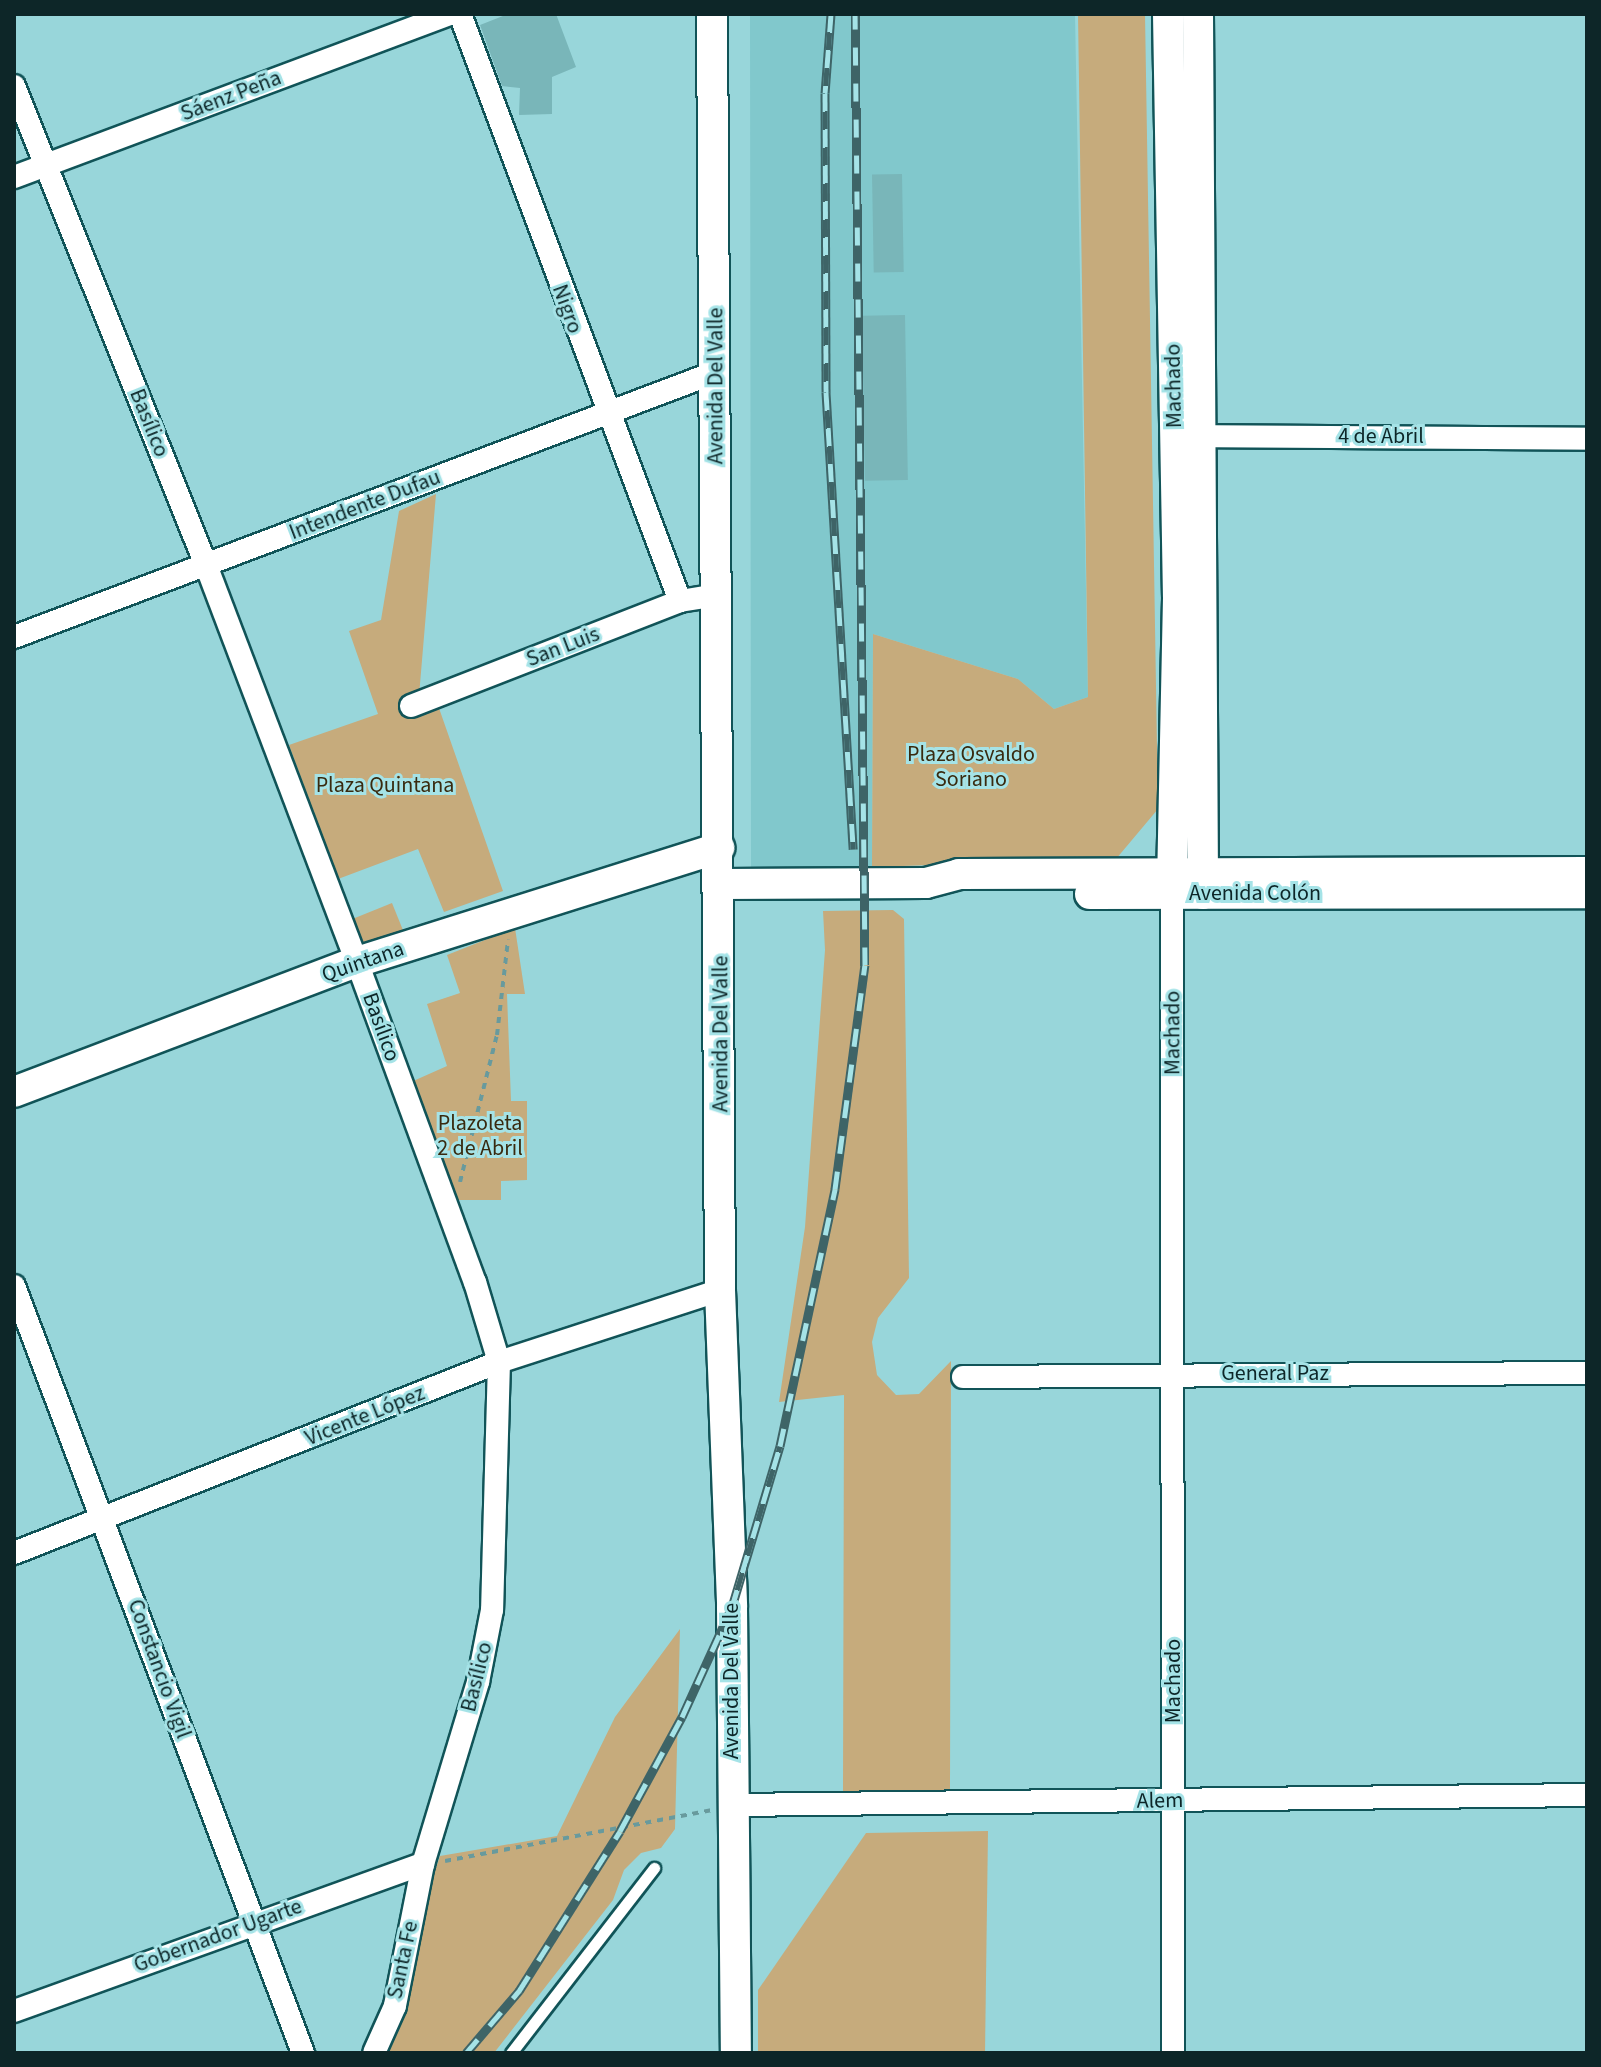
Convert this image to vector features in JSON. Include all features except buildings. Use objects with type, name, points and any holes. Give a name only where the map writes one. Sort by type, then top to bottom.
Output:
[{"type":"main road","name":"Avenida Del Valle","points":[[712,14],[721,884],[720,1290],[732,1607],[736,2053]]},
{"type":"main road","name":"Machado","points":[[1168,14],[1188,436],[1203,883]]},
{"type":"main road","name":"Machado","points":[[1172,883],[1178,598],[1188,436],[1198,14]]},
{"type":"main road","name":"Quintana","points":[[14,1092],[357,962],[719,848]]},
{"type":"main road","name":"Avenida Colón","points":[[1203,883],[1587,872]]},
{"type":"main road","name":"Avenida Colón","points":[[721,884],[926,883],[959,874],[1172,883],[1587,893]]},
{"type":"street","name":"Sáenz Peña","points":[[14,177],[449,14]]},
{"type":"street","name":"Nigro","points":[[460,14],[606,415],[680,601]]},
{"type":"street","name":"Basílico","points":[[14,86],[206,565],[357,962],[450,1211],[499,1362],[492,1610],[478,1682],[423,1864]]},
{"type":"street","name":"Intendente Dufau","points":[[14,637],[716,372]]},
{"type":"street","name":"4 de Abril","points":[[1188,436],[1587,439]]},
{"type":"street","name":"San Luis","points":[[411,706],[680,601],[717,595]]},
{"type":"street","name":"Machado","points":[[1172,883],[1173,2053]]},
{"type":"street","name":"Constancio Vigil","points":[[14,1286],[303,2053]]},
{"type":"street","name":"Vicente López","points":[[14,1553],[499,1362],[720,1290]]},
{"type":"street","name":"General Paz","points":[[963,1377],[1587,1373]]},
{"type":"street","name":"Alem","points":[[733,1805],[1587,1795]]},
{"type":"street","name":"Gobernador Ugarte","points":[[14,2011],[423,1864]]},
{"type":"street","name":"Santa Fe","points":[[374,2053],[395,2006],[423,1864]]},
{"type":"lane","points":[[511,2053],[654,1868]]},
{"type":"path","points":[[450,1211],[497,1035],[511,914]]},
{"type":"path","points":[[423,1864],[620,1831],[733,1805]]},
{"type":"shaded area","points":[[750,14],[1075,14],[1088,697],[1054,709],[1018,679],[873,634],[872,867],[751,873]]},
{"type":"green space","name":"Plaza Osvaldo Soriano","points":[[1078,14],[1145,14],[1158,809],[1116,859],[872,867],[873,634],[1018,679],[1054,709],[1088,697]]},
{"type":"green space","name":"Plaza Quintana","points":[[436,494],[419,696],[433,691],[503,891],[444,912],[418,849],[338,879],[289,745],[378,714],[349,631],[381,620],[399,511]]},
{"type":"green space","points":[[392,903],[405,935],[366,951],[353,919]]},
{"type":"green space","points":[[893,910],[904,919],[909,1278],[878,1318],[872,1342],[877,1375],[896,1395],[919,1394],[951,1361],[950,1791],[843,1793],[844,1395],[779,1402],[805,1227],[825,950],[823,911]]},
{"type":"green space","name":"Plazoleta 2 de Abril","points":[[515,928],[525,994],[507,994],[511,1101],[527,1101],[527,1180],[501,1181],[501,1200],[456,1200],[411,1082],[447,1066],[427,1004],[460,993],[447,955]]},
{"type":"green space","points":[[680,1629],[675,1829],[661,1848],[641,1853],[624,1870],[613,1900],[494,2053],[388,2053],[408,2002],[423,1906],[440,1856],[557,1836],[615,1717]]},
{"type":"green space","points":[[988,1831],[985,2053],[758,2053],[758,1990],[866,1833]]},
{"type":"railway","points":[[831,14],[825,93],[826,392],[853,849]]},
{"type":"railway","points":[[466,2053],[519,1991],[620,1831],[682,1717],[732,1607],[780,1446],[835,1189],[865,965],[855,14]]}]
